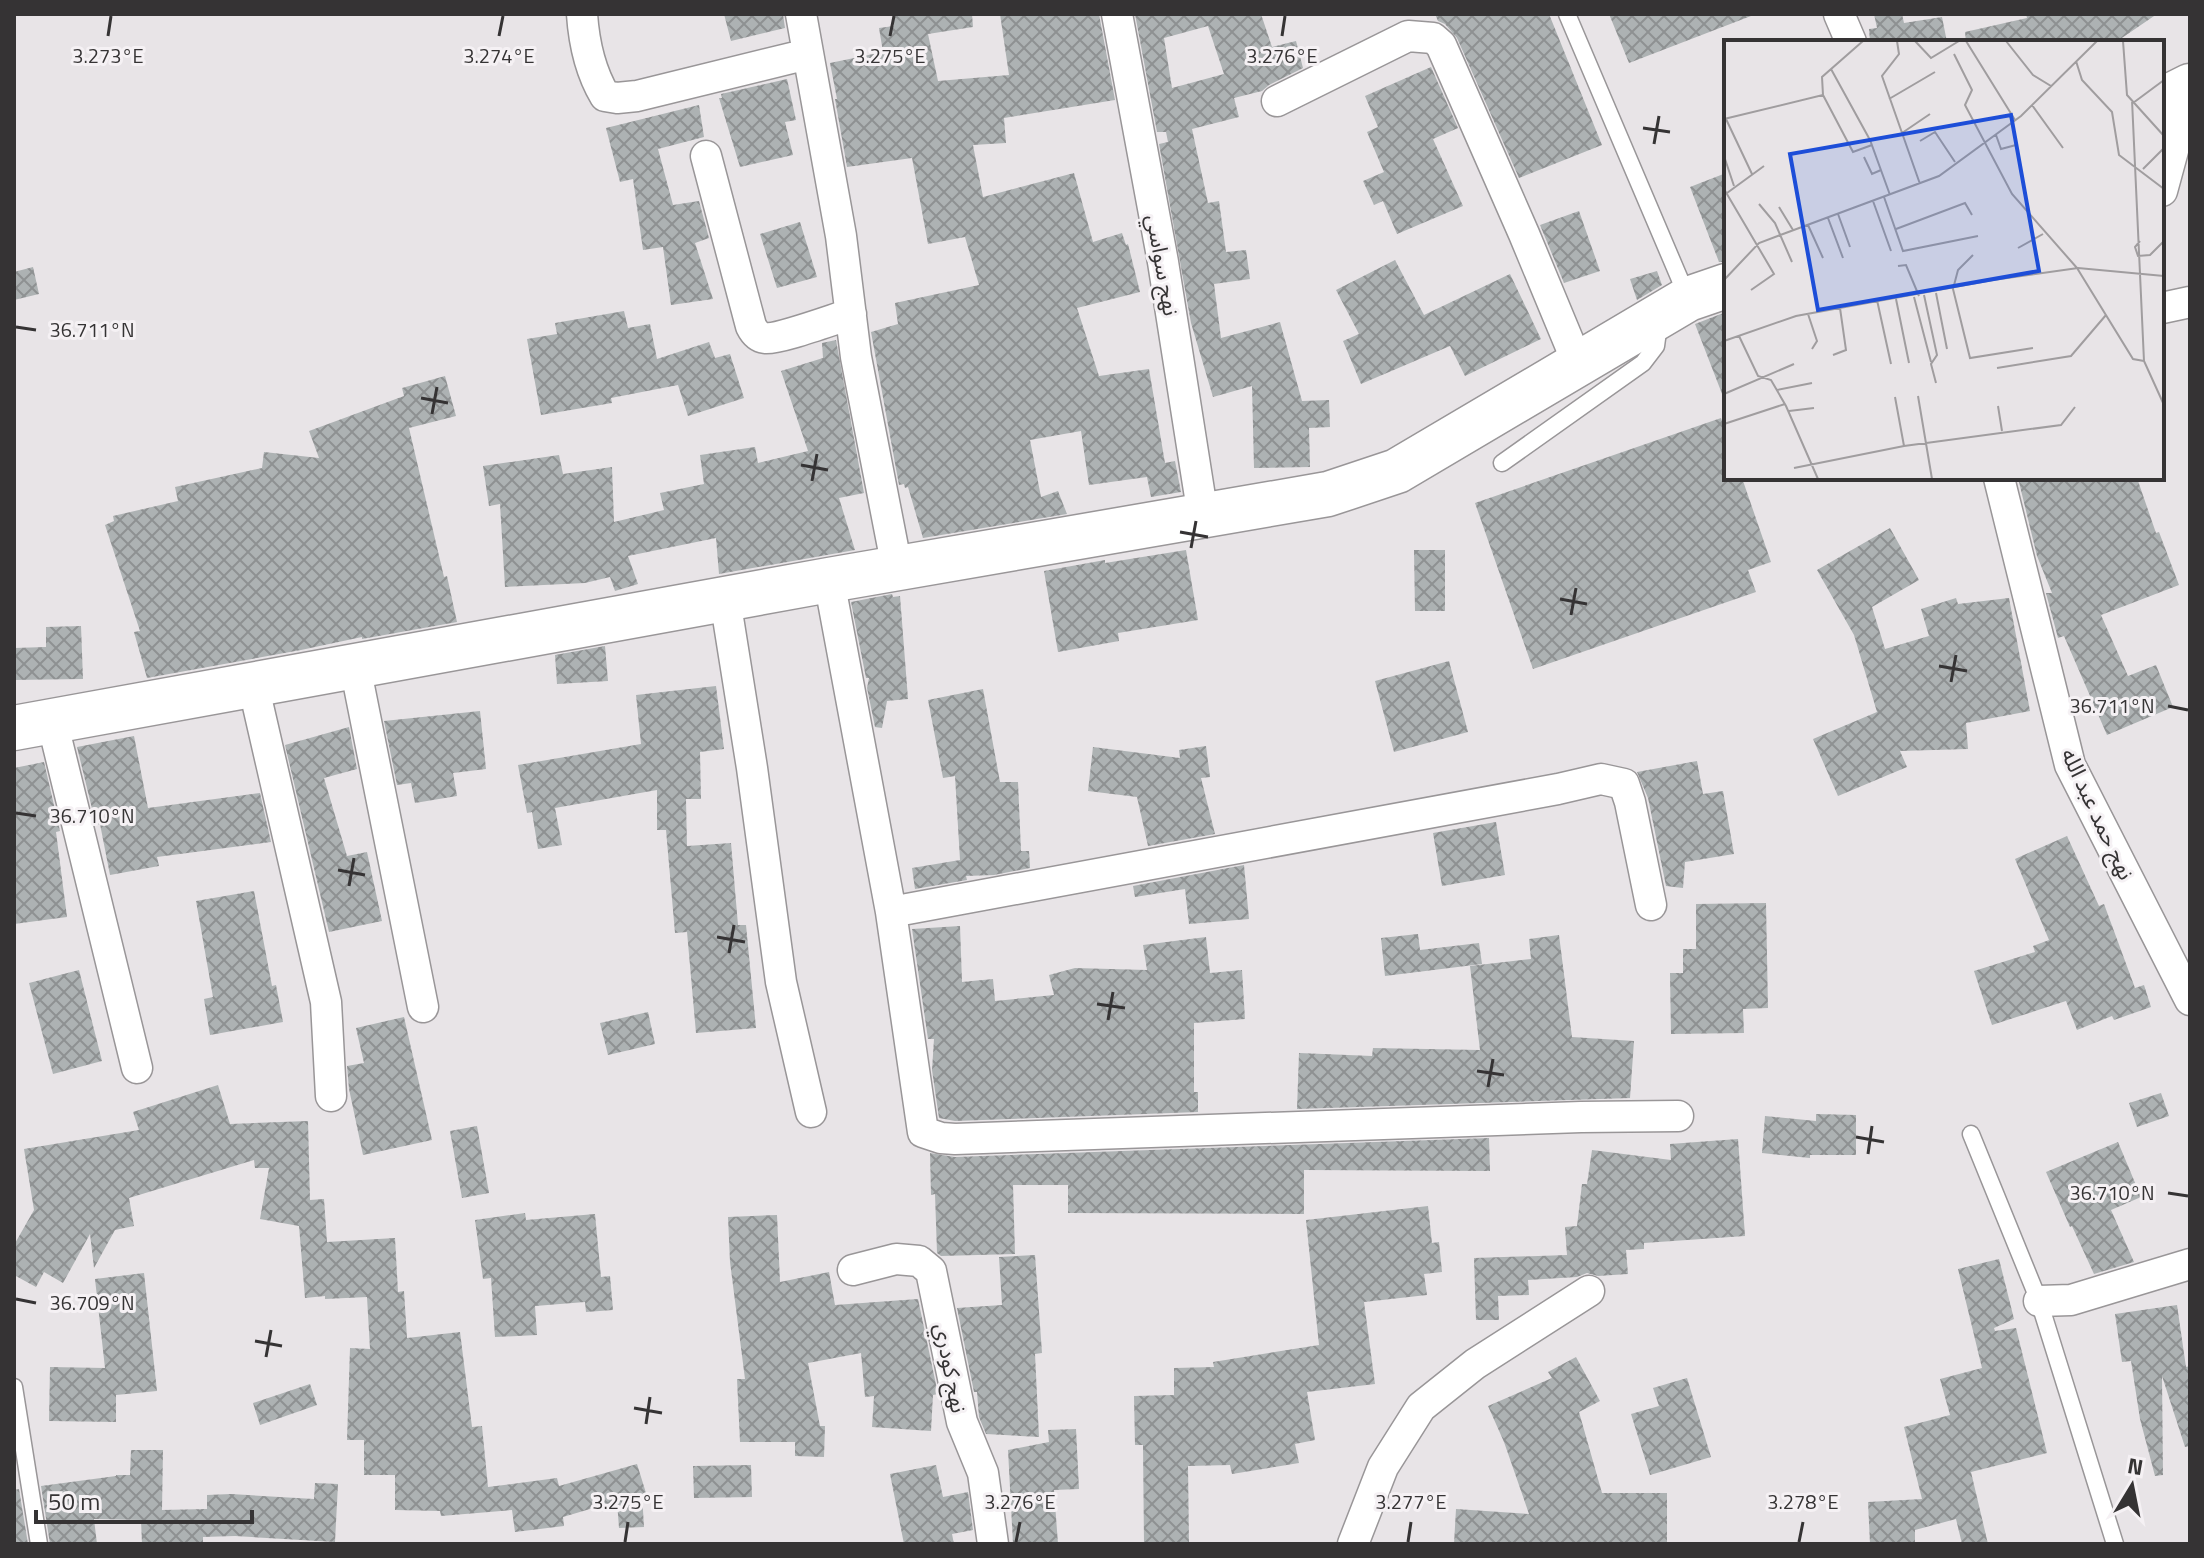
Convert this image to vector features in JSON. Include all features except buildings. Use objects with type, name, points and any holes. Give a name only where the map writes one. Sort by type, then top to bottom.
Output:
[{"type":"street","points":[[582,14],[584,40],[597,82],[605,96],[637,96],[808,54]]},
{"type":"street","points":[[801,14],[841,236],[856,357],[897,568]]},
{"type":"street","name":"نهج سواسي","points":[[1117,14],[1163,262],[1203,516]]},
{"type":"street","points":[[1839,14],[1850,40]]},
{"type":"street","points":[[1277,101],[1408,36],[1433,38],[1441,45],[1480,132],[1578,364]]},
{"type":"street","points":[[2164,99],[2190,87]]},
{"type":"street","points":[[2164,184],[2190,87]]},
{"type":"street","points":[[706,156],[755,334],[765,338],[787,334],[851,314]]},
{"type":"street","points":[[137,1068],[33,725],[829,580],[1328,494],[1397,471],[1692,300]]},
{"type":"street","points":[[2164,308],[2190,302]]},
{"type":"street","name":"نهج حمد عبد الله","points":[[1999,480],[2070,765],[2190,1000]]},
{"type":"street","points":[[829,580],[891,912],[923,1132],[941,1138],[1678,1116]]},
{"type":"street","points":[[725,599],[781,982],[811,1112]]},
{"type":"street","points":[[355,666],[423,1007]]},
{"type":"street","points":[[253,684],[326,1002],[331,1096]]},
{"type":"street","points":[[891,912],[1601,779],[1624,784],[1651,905]]},
{"type":"street","name":"نهج كودري","points":[[853,1270],[896,1259],[919,1261],[931,1271],[962,1422],[983,1473],[993,1544]]},
{"type":"street","points":[[2039,1301],[2071,1300],[2190,1264]]},
{"type":"street","points":[[1353,1544],[1383,1467],[1421,1407],[1475,1364],[1589,1291]]},
{"type":"lane","points":[[1502,463],[1643,363],[1692,300],[1567,14]]},
{"type":"lane","points":[[1971,1134],[2039,1301],[2115,1544]]},
{"type":"lane","points":[[14,1387],[39,1544]]}]
